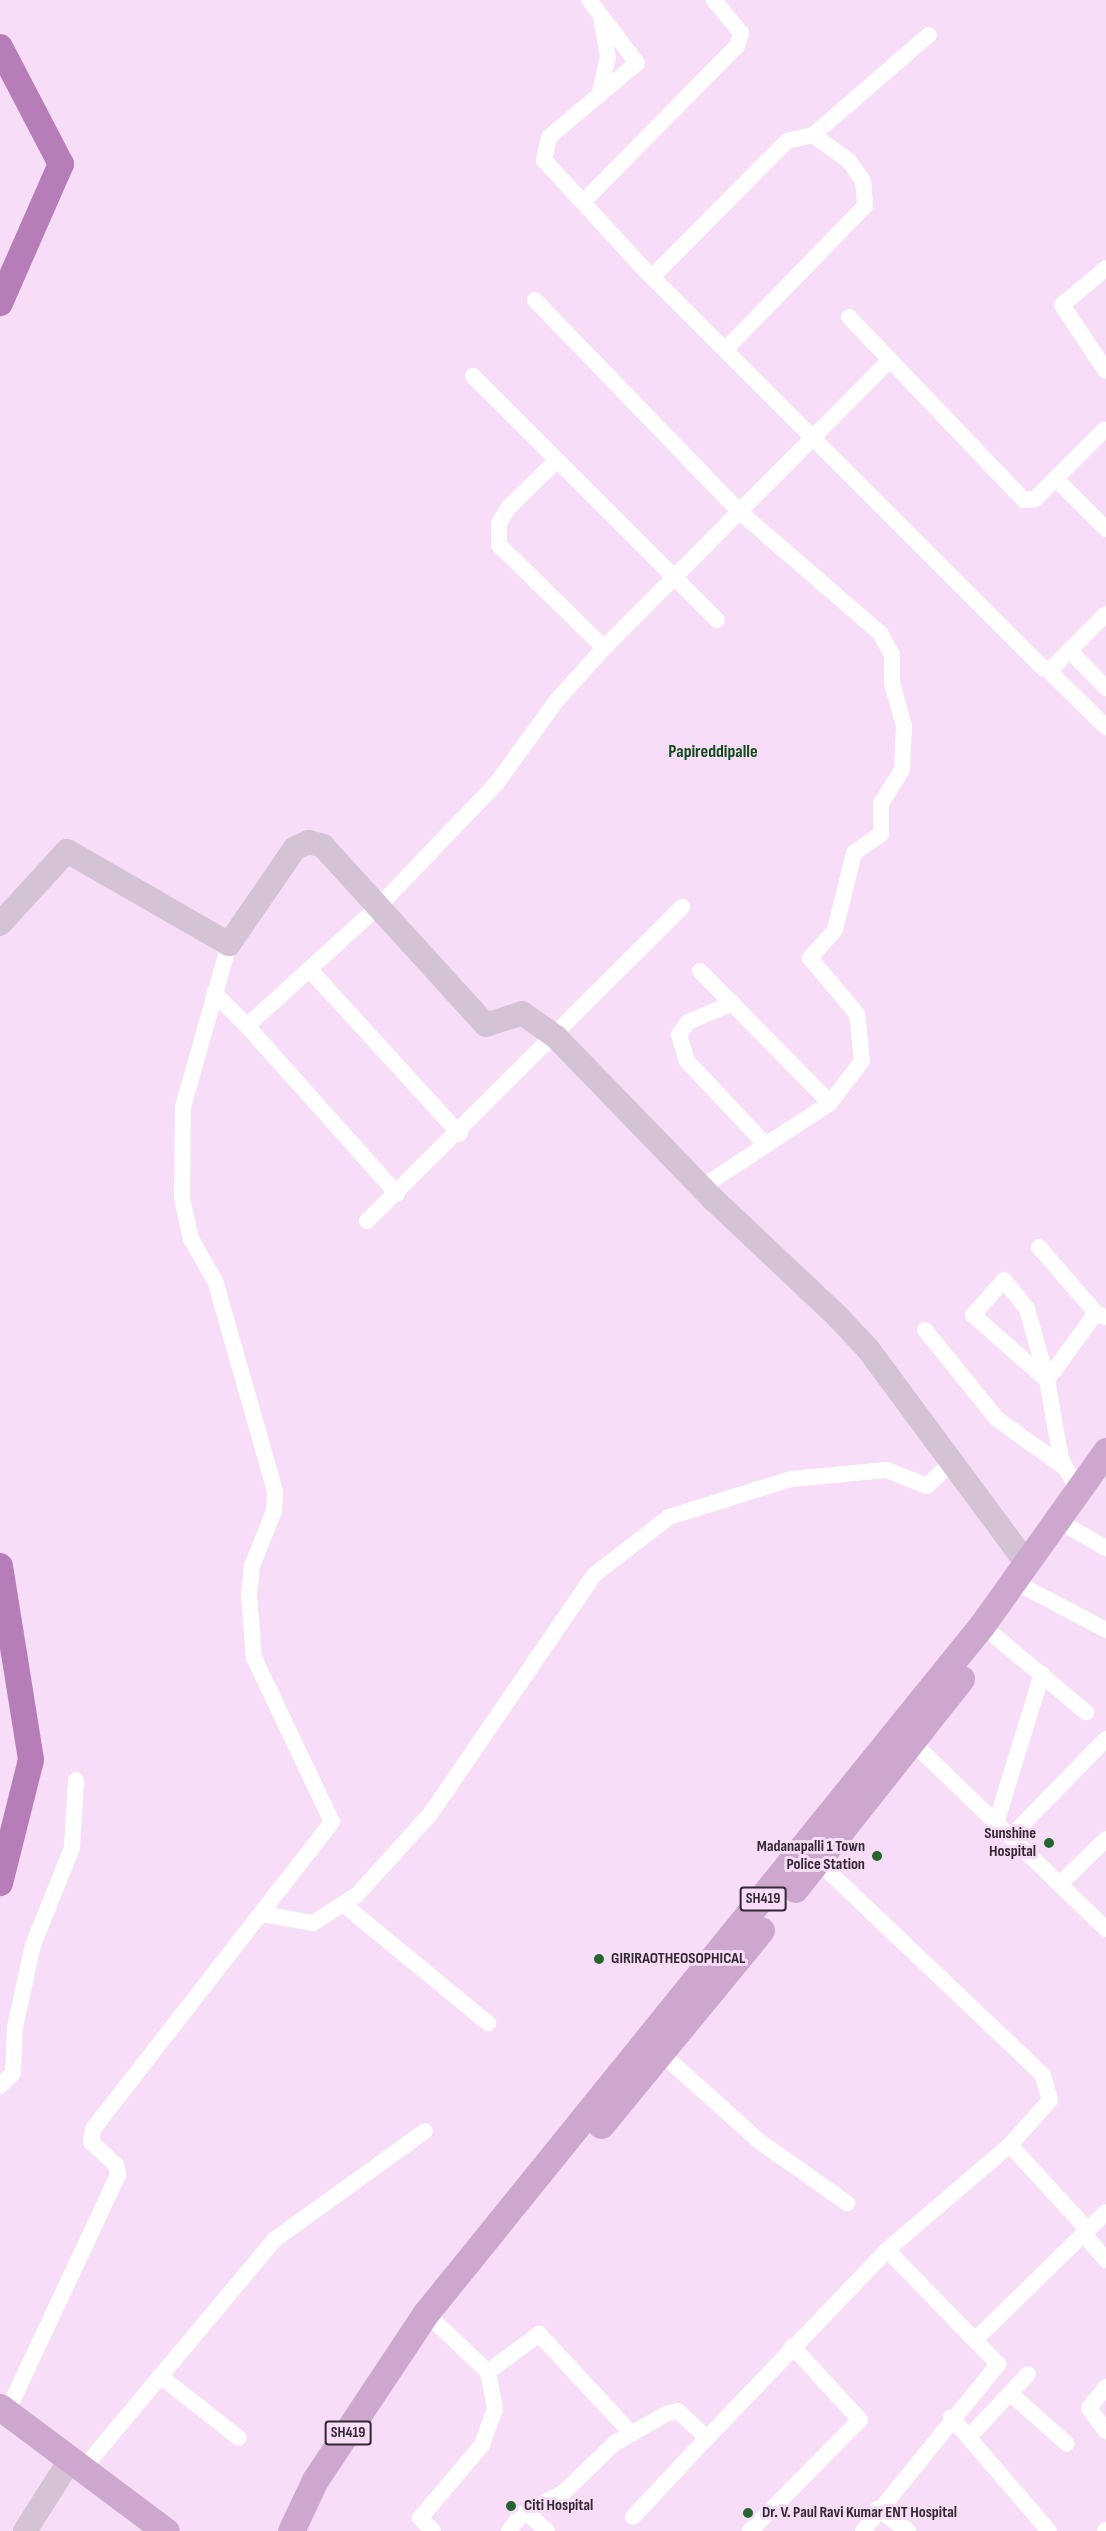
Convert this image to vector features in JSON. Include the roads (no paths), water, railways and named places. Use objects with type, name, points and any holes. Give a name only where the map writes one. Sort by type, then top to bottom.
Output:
[{"type":"main road","name":"SH419","points":[[431,2317],[660,2053],[1023,1578],[1106,1451]]},
{"type":"main road","name":"SH419","points":[[905,1735],[995,1636],[1023,1578],[1069,1527],[1106,1476]]},
{"type":"main road","name":"SH419","points":[[291,2531],[315,2480],[413,2340],[811,1855]]},
{"type":"main road","points":[[3,2409],[166,2531]]},
{"type":"street","points":[[589,0],[638,63],[543,148],[544,160],[652,277],[816,437],[1106,727]]},
{"type":"street","points":[[583,202],[737,46],[741,33],[714,0]]},
{"type":"street","points":[[598,97],[608,58],[601,15]]},
{"type":"street","points":[[652,277],[787,141],[813,135],[929,35]]},
{"type":"street","points":[[726,349],[866,206],[863,181],[849,161],[813,135]]},
{"type":"street","points":[[1106,268],[1062,305],[1106,371]]},
{"type":"street","points":[[535,300],[741,513],[889,645],[904,726],[902,770],[881,803],[883,828],[854,854],[835,930],[810,958],[849,1000],[864,1049],[858,1071],[830,1103],[765,1144],[702,1188]]},
{"type":"street","points":[[849,317],[1024,500],[1035,499],[1104,430]]},
{"type":"street","points":[[248,1026],[379,906],[496,784],[557,700],[604,648],[674,581],[890,360]]},
{"type":"street","points":[[473,376],[674,581],[717,620]]},
{"type":"street","points":[[556,461],[509,507],[499,522],[499,545],[604,648]]},
{"type":"street","points":[[1056,479],[1106,529]]},
{"type":"street","points":[[1047,669],[1070,651],[1106,614]]},
{"type":"street","points":[[1070,651],[1106,688]]},
{"type":"street","points":[[3,2409],[118,2175],[116,2165],[91,2142],[93,2129],[328,1833],[332,1814],[254,1658],[251,1576],[274,1511],[275,1491],[215,1281],[191,1239],[182,1198],[183,1107],[229,944],[295,848],[309,842],[323,846],[486,1024],[522,1013],[556,1037],[702,1188],[868,1348],[952,1462],[1023,1578],[1106,1630]]},
{"type":"street","points":[[0,924],[67,851],[229,944]]},
{"type":"street","points":[[366,1221],[460,1134],[682,907]]},
{"type":"street","points":[[310,970],[460,1134]]},
{"type":"street","points":[[700,971],[830,1103]]},
{"type":"street","points":[[214,993],[248,1026],[397,1194]]},
{"type":"street","points":[[733,1003],[688,1022],[679,1035],[687,1062],[765,1144]]},
{"type":"street","points":[[1039,1247],[1101,1315],[1047,1380]]},
{"type":"street","points":[[1047,1380],[973,1317],[1001,1281],[1012,1285],[1030,1315],[1047,1380],[1064,1467],[1078,1491]]},
{"type":"street","points":[[925,1330],[997,1419],[1064,1467]]},
{"type":"street","points":[[262,1914],[313,1923],[344,1904],[431,1813],[594,1575],[669,1517],[791,1479],[887,1470],[927,1486],[952,1462]]},
{"type":"street","points":[[1069,1527],[1106,1548]]},
{"type":"street","points":[[995,1636],[1086,1712]]},
{"type":"street","points":[[997,1820],[1042,1674]]},
{"type":"street","points":[[905,1735],[997,1820],[1106,1929]]},
{"type":"street","points":[[1011,1836],[1105,1742]]},
{"type":"street","points":[[0,2086],[13,2073],[15,2027],[33,1945],[72,1848],[76,1780]]},
{"type":"street","points":[[1060,1884],[1106,1839]]},
{"type":"street","points":[[633,2517],[792,2346],[887,2250],[1010,2145],[1045,2111],[1050,2089],[1043,2075],[811,1855]]},
{"type":"street","points":[[344,1904],[488,2023]]},
{"type":"street","points":[[660,2053],[759,2141],[847,2203]]},
{"type":"street","points":[[25,2531],[76,2465],[160,2376],[274,2240],[425,2131]]},
{"type":"street","points":[[1010,2145],[1086,2232],[1106,2260]]},
{"type":"street","points":[[977,2338],[1106,2212]]},
{"type":"street","points":[[863,2531],[877,2509],[951,2417],[998,2364],[977,2338],[887,2250]]},
{"type":"street","points":[[431,2317],[488,2372],[495,2409],[482,2445],[420,2518],[433,2531]]},
{"type":"street","points":[[488,2372],[539,2334],[631,2433]]},
{"type":"street","points":[[750,2531],[860,2420],[792,2346]]},
{"type":"street","points":[[969,2437],[1028,2374]]},
{"type":"street","points":[[160,2376],[239,2438]]},
{"type":"street","points":[[1106,2387],[1089,2408],[1106,2431]]},
{"type":"street","points":[[1010,2393],[1067,2444]]},
{"type":"street","points":[[509,2531],[526,2512],[564,2492],[631,2433],[678,2411],[707,2438]]},
{"type":"street","points":[[951,2417],[1049,2531]]},
{"type":"street","points":[[877,2509],[908,2531]]},
{"type":"street","points":[[526,2512],[547,2531]]},
{"type":"waterway","points":[[0,47],[61,164],[0,303]]},
{"type":"waterway","points":[[0,1566],[31,1760],[0,1883]]},
{"type":"place","name":"Sunshine Hospital","points":[[1049,1843]]},
{"type":"place","name":"Madanapalli 1 Town Police Station","points":[[877,1856]]},
{"type":"place","name":"GIRIRAOTHEOSOPHICAL","points":[[599,1959]]},
{"type":"place","name":"Citi Hospital","points":[[511,2506]]},
{"type":"place","name":"Dr. V. Paul Ravi Kumar ENT Hospital","points":[[748,2513]]},
{"type":"district","name":"Papireddipalle","points":[[713,752]]}]
